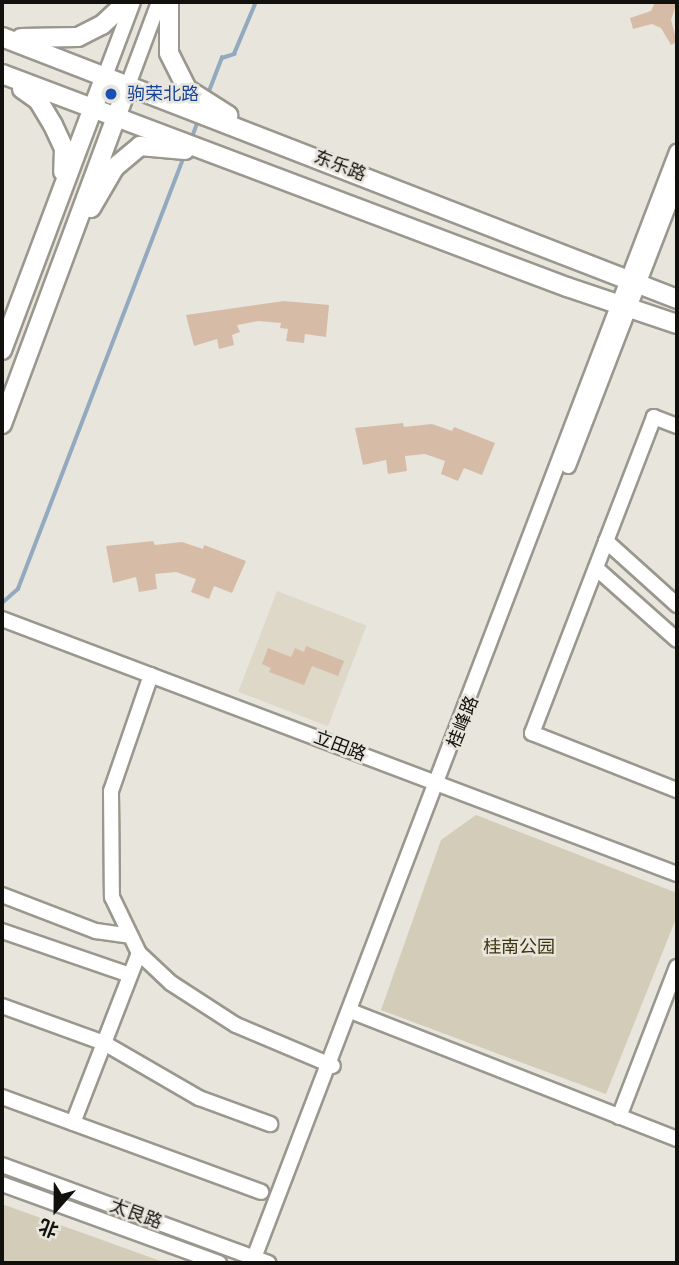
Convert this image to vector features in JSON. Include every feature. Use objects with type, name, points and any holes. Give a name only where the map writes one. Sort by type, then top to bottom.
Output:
[{"type":"main road","points":[[2,37],[54,41],[78,37],[102,25],[127,2]]},
{"type":"main road","points":[[169,2],[169,53],[187,89],[203,107]]},
{"type":"main road","name":"东乐路","points":[[2,37],[128,85],[203,107],[276,142],[677,299]]},
{"type":"main road","points":[[2,75],[38,100],[53,125],[64,149],[63,187]]},
{"type":"main road","name":"东乐路","points":[[2,75],[567,288],[627,305],[677,324]]},
{"type":"main road","points":[[2,350],[105,76]]},
{"type":"main road","points":[[2,424],[128,85]]},
{"type":"main road","points":[[65,254],[114,167],[140,146],[193,149]]},
{"type":"street","points":[[105,76],[133,2]]},
{"type":"street","points":[[128,85],[159,2]]},
{"type":"street","points":[[635,283],[677,152]]},
{"type":"street","name":"桂峰路","points":[[258,1261],[330,1065],[353,1012],[436,782],[677,184]]},
{"type":"street","points":[[677,426],[654,418],[532,733],[677,790]]},
{"type":"street","points":[[606,541],[677,605]]},
{"type":"street","points":[[596,568],[677,640]]},
{"type":"street","name":"立田路","points":[[2,619],[677,874]]},
{"type":"street","points":[[150,675],[111,791],[112,897],[130,936],[139,953],[171,983],[236,1025],[330,1065],[436,782]]},
{"type":"street","points":[[2,895],[96,931],[130,936]]},
{"type":"street","points":[[2,931],[130,975]]},
{"type":"street","points":[[73,1123],[139,953]]},
{"type":"street","points":[[619,1117],[677,967]]},
{"type":"street","points":[[2,1006],[104,1043],[199,1098],[270,1124]]},
{"type":"street","points":[[353,1012],[677,1139]]},
{"type":"street","points":[[2,1097],[261,1192]]},
{"type":"street","name":"太艮路","points":[[2,1165],[258,1261]]},
{"type":"street","name":"太艮路","points":[[2,1184],[219,1263]]},
{"type":"shaded area","points":[[277,591],[367,625],[328,726],[238,692]]},
{"type":"green space","name":"桂南公园","points":[[476,815],[677,893],[677,916],[606,1094],[381,1010],[441,840]]},
{"type":"green space","points":[[2,1204],[166,1263],[2,1263]]},
{"type":"building","points":[[655,2],[677,2],[671,20],[677,42],[671,45],[661,28],[652,24],[633,29],[630,18],[651,11]]},
{"type":"building","points":[[284,301],[329,305],[326,337],[305,334],[304,343],[286,341],[288,329],[280,328],[281,323],[258,321],[237,325],[240,332],[232,335],[234,345],[219,349],[217,339],[194,346],[186,315]]},
{"type":"building","points":[[403,423],[404,427],[432,424],[452,431],[454,427],[495,443],[482,475],[464,468],[458,481],[441,474],[445,461],[425,454],[405,456],[407,471],[388,474],[386,460],[363,465],[355,428]]},
{"type":"building","points":[[153,541],[155,545],[182,542],[203,549],[204,545],[246,561],[232,593],[214,586],[209,599],[191,592],[196,579],[176,572],[155,574],[157,589],[139,592],[136,577],[113,583],[106,546]]},
{"type":"building","points":[[306,646],[344,661],[338,676],[312,666],[304,685],[269,672],[271,668],[262,664],[268,648],[291,657],[295,648],[304,652]]},
{"type":"waterway","points":[[208,94],[222,58],[234,54],[256,2]]},
{"type":"waterway","points":[[191,140],[198,121]]},
{"type":"waterway","points":[[2,603],[18,589],[184,157]]},
{"type":"place","name":"驹荣北路","points":[[111,94]]}]
